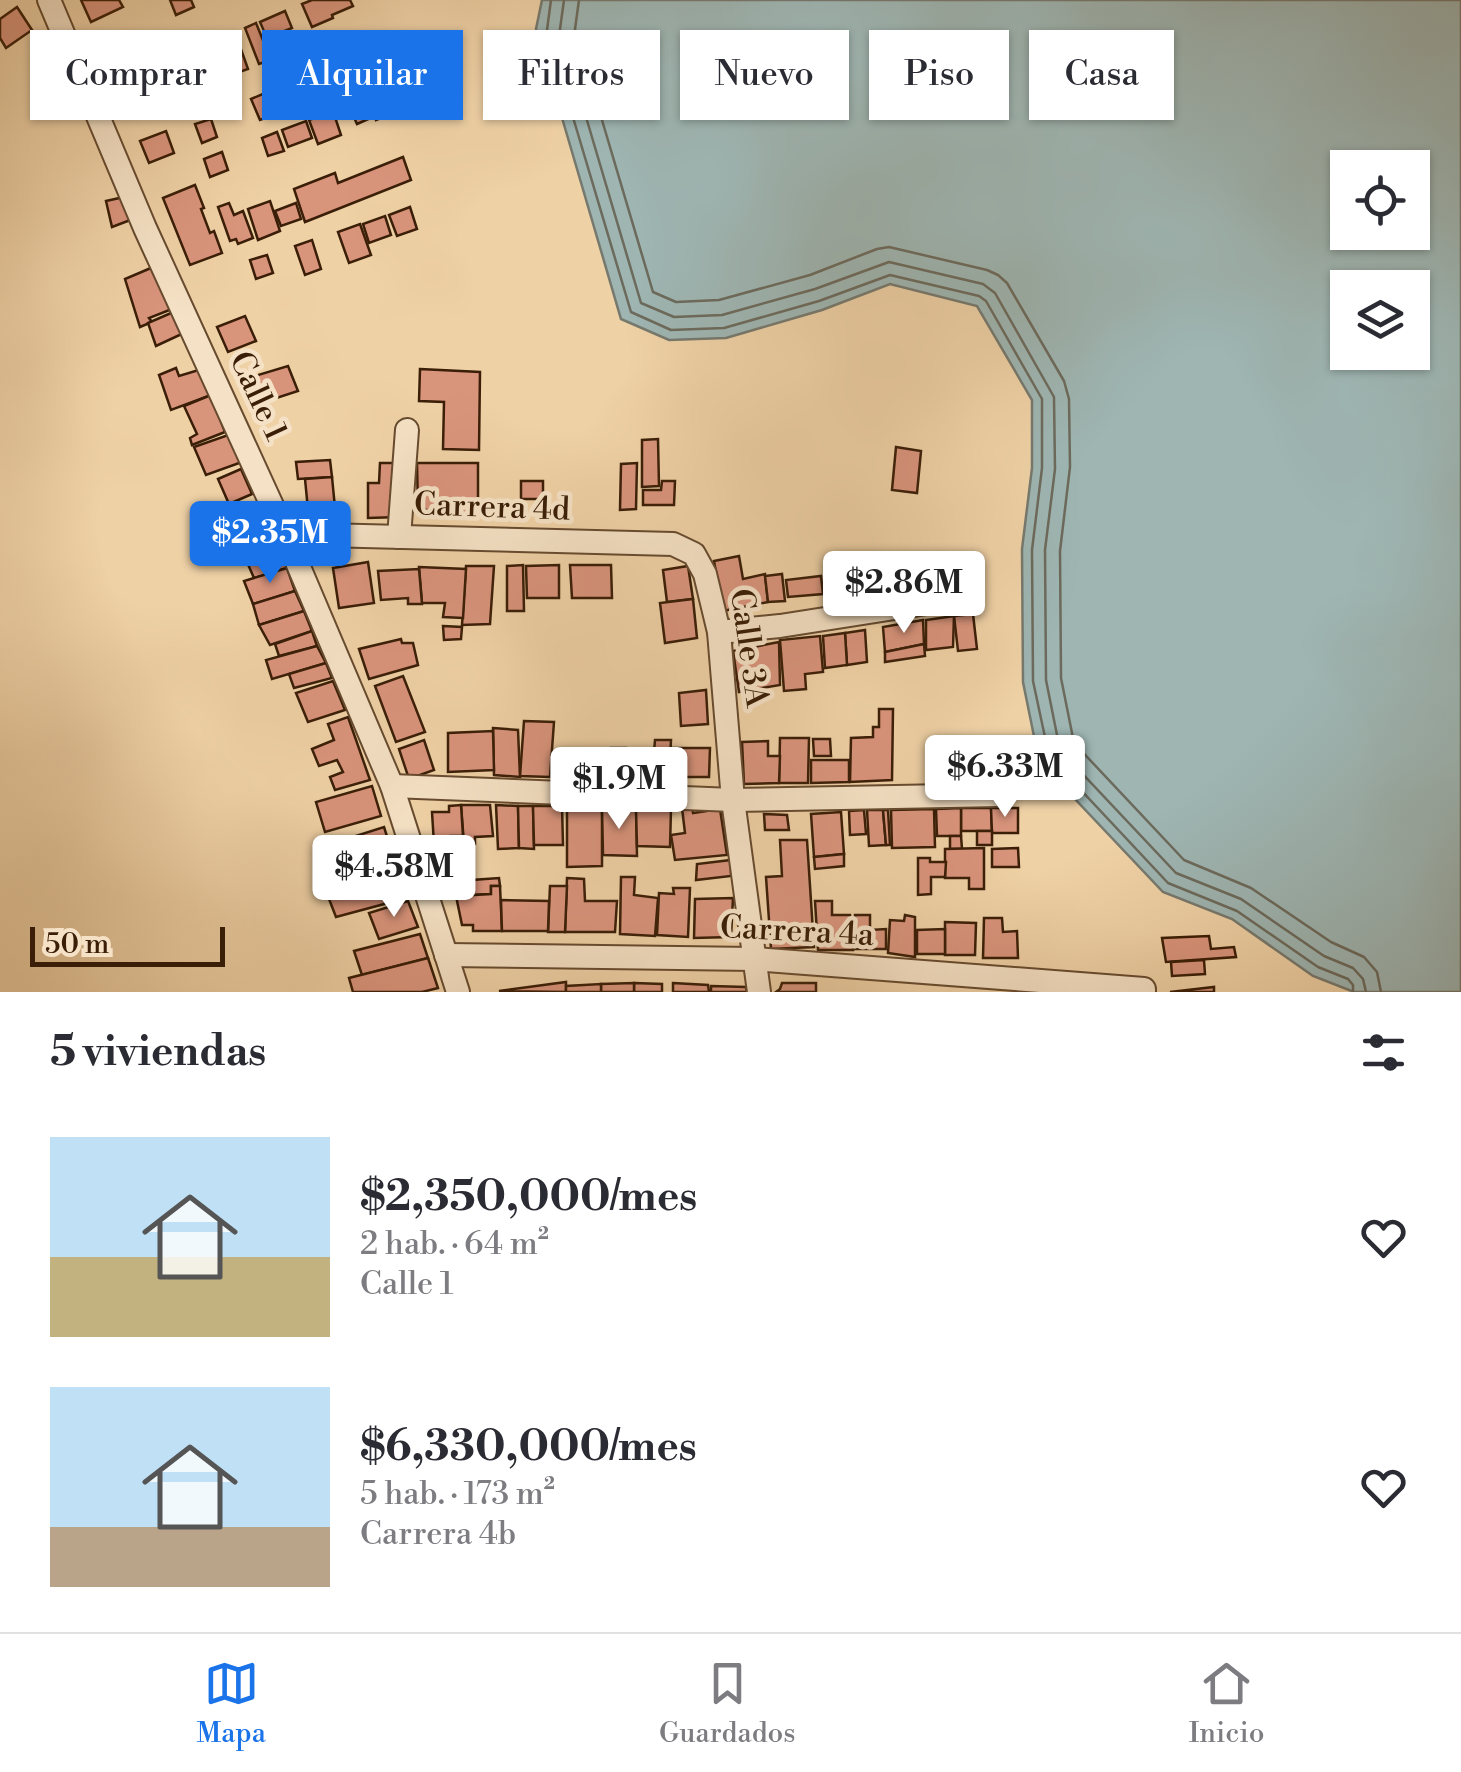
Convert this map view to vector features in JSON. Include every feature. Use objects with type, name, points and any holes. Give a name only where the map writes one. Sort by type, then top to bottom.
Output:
[{"type":"street","name":"Calle 1","points":[[49,0],[145,228],[285,534],[392,786],[458,992]]},
{"type":"street","points":[[398,536],[407,430]]},
{"type":"street","name":"Carrera 4d","points":[[285,534],[673,544],[694,554]]},
{"type":"street","name":"Calle 3A","points":[[694,554],[705,574],[719,632],[733,800],[759,992]]},
{"type":"street","points":[[719,632],[933,602]]},
{"type":"street","points":[[392,786],[733,800],[1000,795]]},
{"type":"street","name":"Carrera 4a","points":[[446,955],[754,958],[1144,990]]},
{"type":"water","points":[[542,0],[1461,0],[1461,992],[1354,992],[1313,976],[1232,919],[1163,892],[1039,761],[1023,682],[1022,549],[1032,468],[1032,400],[977,306],[890,284],[822,310],[726,338],[669,340],[621,319],[563,120],[660,120],[660,30],[536,30]]},
{"type":"building","points":[[81,0],[119,0],[123,7],[91,22]]},
{"type":"building","points":[[170,0],[191,0],[194,7],[176,15]]},
{"type":"building","points":[[312,0],[350,0],[353,6],[312,27],[302,4]]},
{"type":"building","points":[[17,7],[32,30],[6,48],[0,38],[0,19]]},
{"type":"building","points":[[285,11],[292,28],[264,30],[260,22]]},
{"type":"building","points":[[256,23],[262,38],[262,63],[259,64],[245,28]]},
{"type":"building","points":[[262,94],[262,119],[260,120],[251,99]]},
{"type":"building","points":[[211,120],[217,137],[202,143],[195,124]]},
{"type":"building","points":[[309,120],[336,120],[341,135],[318,144]]},
{"type":"building","points":[[306,121],[312,138],[288,147],[282,130]]},
{"type":"building","points":[[166,131],[174,153],[149,163],[140,141]]},
{"type":"building","points":[[277,132],[284,151],[268,156],[262,138]]},
{"type":"building","points":[[222,152],[228,170],[210,177],[204,159]]},
{"type":"building","points":[[403,157],[411,180],[305,222],[294,189],[335,173],[338,183]]},
{"type":"building","points":[[195,185],[210,233],[214,231],[222,253],[190,265],[163,198]]},
{"type":"building","points":[[124,197],[133,219],[112,227],[106,201]]},
{"type":"building","points":[[270,201],[280,231],[258,240],[248,209]]},
{"type":"building","points":[[229,203],[234,215],[243,211],[253,238],[238,244],[236,239],[230,241],[218,207]]},
{"type":"building","points":[[296,203],[301,219],[281,226],[275,211]]},
{"type":"building","points":[[410,207],[417,229],[397,236],[389,215]]},
{"type":"building","points":[[385,216],[391,235],[369,243],[363,224]]},
{"type":"building","points":[[360,224],[371,255],[349,263],[338,232]]},
{"type":"building","points":[[312,240],[321,269],[305,275],[295,246]]},
{"type":"building","points":[[267,255],[273,273],[256,279],[250,260]]},
{"type":"building","points":[[158,265],[177,307],[149,318],[152,322],[140,327],[125,279]]},
{"type":"building","points":[[178,310],[186,332],[156,346],[148,323]]},
{"type":"building","points":[[245,316],[256,341],[228,352],[217,327]]},
{"type":"building","points":[[288,366],[298,391],[255,405],[245,379]]},
{"type":"building","points":[[176,368],[179,376],[202,369],[214,394],[171,410],[159,375]]},
{"type":"building","points":[[420,369],[480,372],[479,450],[443,449],[444,402],[419,401]]},
{"type":"building","points":[[211,395],[225,432],[192,445],[190,438],[197,434],[184,406]]},
{"type":"building","points":[[231,434],[242,462],[206,475],[194,447]]},
{"type":"building","points":[[658,439],[659,486],[642,487],[642,440]]},
{"type":"building","points":[[896,447],[921,451],[917,493],[892,490]]},
{"type":"building","points":[[330,460],[332,477],[298,479],[296,462]]},
{"type":"building","points":[[380,463],[400,463],[399,517],[368,518],[368,483],[379,483]]},
{"type":"building","points":[[417,463],[478,463],[478,513],[446,515],[446,510],[430,513],[418,509]]},
{"type":"building","points":[[637,463],[636,509],[620,510],[621,464]]},
{"type":"building","points":[[241,469],[252,494],[229,504],[218,479]]},
{"type":"building","points":[[332,477],[336,518],[309,520],[305,479]]},
{"type":"building","points":[[521,481],[543,481],[543,499],[521,499]]},
{"type":"building","points":[[662,481],[675,481],[674,505],[643,505],[643,490],[661,490]]},
{"type":"building","points":[[265,514],[272,529],[235,541],[229,527]]},
{"type":"building","points":[[274,534],[281,552],[247,562],[241,545]]},
{"type":"building","points":[[281,552],[287,568],[254,578],[247,562]]},
{"type":"building","points":[[739,556],[743,579],[765,574],[768,602],[723,611],[714,561]]},
{"type":"building","points":[[886,556],[887,590],[861,593],[860,558]]},
{"type":"building","points":[[943,557],[944,569],[950,568],[951,583],[900,589],[897,562]]},
{"type":"building","points":[[856,561],[858,593],[828,596],[826,564]]},
{"type":"building","points":[[368,562],[374,603],[339,608],[333,568]]},
{"type":"building","points":[[523,565],[524,611],[507,611],[507,566]]},
{"type":"building","points":[[559,565],[559,598],[527,598],[526,566]]},
{"type":"building","points":[[570,565],[611,565],[612,598],[572,598]]},
{"type":"building","points":[[466,566],[494,566],[490,624],[462,625]]},
{"type":"building","points":[[688,566],[693,599],[667,602],[663,570]]},
{"type":"building","points":[[419,567],[466,569],[463,618],[443,617],[445,603],[422,603]]},
{"type":"building","points":[[287,568],[295,591],[253,604],[244,581]]},
{"type":"building","points":[[419,569],[422,604],[408,604],[408,598],[381,600],[378,571]]},
{"type":"building","points":[[782,574],[785,601],[768,602],[765,576]]},
{"type":"building","points":[[821,576],[823,594],[788,597],[786,580]]},
{"type":"building","points":[[295,591],[304,611],[259,625],[253,604]]},
{"type":"building","points":[[693,599],[697,638],[665,643],[660,603]]},
{"type":"building","points":[[304,611],[312,631],[270,645],[259,625]]},
{"type":"building","points":[[973,614],[977,649],[958,651],[954,616]]},
{"type":"building","points":[[954,616],[953,647],[926,650],[926,620]]},
{"type":"building","points":[[923,620],[924,644],[885,652],[883,627]]},
{"type":"building","points":[[443,626],[462,627],[461,639],[444,640]]},
{"type":"building","points":[[865,630],[867,662],[847,665],[845,633]]},
{"type":"building","points":[[312,631],[317,646],[279,656],[275,644]]},
{"type":"building","points":[[845,633],[847,665],[825,668],[823,636]]},
{"type":"building","points":[[820,636],[823,672],[805,674],[806,689],[784,691],[780,640]]},
{"type":"building","points":[[401,639],[402,643],[413,643],[418,665],[369,679],[359,649]]},
{"type":"building","points":[[779,642],[780,685],[739,692],[733,651]]},
{"type":"building","points":[[924,644],[925,656],[885,662],[885,652]]},
{"type":"building","points":[[317,646],[326,663],[272,679],[266,660]]},
{"type":"building","points":[[326,663],[332,678],[294,688],[289,674]]},
{"type":"building","points":[[403,676],[425,732],[396,742],[375,686]]},
{"type":"building","points":[[333,681],[345,710],[308,722],[296,693]]},
{"type":"building","points":[[706,690],[708,724],[681,726],[679,693]]},
{"type":"building","points":[[879,709],[893,709],[892,780],[850,782],[851,738],[873,737],[873,727],[879,727]]},
{"type":"building","points":[[348,717],[370,780],[335,790],[330,777],[343,772],[337,760],[319,766],[312,749],[334,740],[328,724]]},
{"type":"building","points":[[524,721],[554,722],[550,777],[520,776]]},
{"type":"building","points":[[493,728],[518,730],[520,777],[494,775]]},
{"type":"building","points":[[493,731],[494,770],[448,772],[448,733]]},
{"type":"building","points":[[780,738],[809,738],[808,783],[779,783]]},
{"type":"building","points":[[813,739],[830,739],[831,756],[814,756]]},
{"type":"building","points":[[947,739],[961,739],[961,775],[937,775],[937,756],[947,756]]},
{"type":"building","points":[[947,739],[947,756],[937,756],[936,740]]},
{"type":"building","points":[[424,740],[434,770],[409,779],[399,749]]},
{"type":"building","points":[[655,740],[671,740],[669,779],[629,779],[630,752],[654,752]]},
{"type":"building","points":[[768,741],[768,756],[780,756],[779,783],[744,784],[742,742]]},
{"type":"building","points":[[611,748],[626,748],[625,779],[610,779]]},
{"type":"building","points":[[672,748],[710,748],[709,777],[671,777]]},
{"type":"building","points":[[811,760],[849,760],[849,782],[811,783]]},
{"type":"building","points":[[372,786],[381,816],[325,832],[316,802]]},
{"type":"building","points":[[461,805],[490,805],[493,836],[475,837],[475,844],[464,844]]},
{"type":"building","points":[[461,805],[463,836],[451,836],[452,844],[434,844],[432,812],[449,812],[449,806]]},
{"type":"building","points":[[496,805],[518,806],[519,848],[498,849]]},
{"type":"building","points":[[518,806],[533,806],[534,849],[519,848]]},
{"type":"building","points":[[533,806],[562,806],[563,845],[534,845]]},
{"type":"building","points":[[567,806],[602,807],[602,866],[567,867]]},
{"type":"building","points":[[692,807],[693,813],[720,809],[727,855],[675,860],[671,835],[685,833],[682,808]]},
{"type":"building","points":[[602,808],[636,809],[637,856],[603,855]]},
{"type":"building","points":[[961,808],[991,808],[992,831],[961,831]]},
{"type":"building","points":[[961,808],[961,836],[937,836],[936,809]]},
{"type":"building","points":[[991,808],[1018,808],[1018,833],[992,833]]},
{"type":"building","points":[[636,809],[671,809],[670,847],[637,846]]},
{"type":"building","points":[[934,809],[935,847],[892,848],[891,810]]},
{"type":"building","points":[[864,810],[866,834],[850,835],[849,811]]},
{"type":"building","points":[[867,810],[883,810],[886,845],[869,846]]},
{"type":"building","points":[[883,810],[888,810],[890,845],[886,845]]},
{"type":"building","points":[[841,812],[844,854],[814,857],[811,814]]},
{"type":"building","points":[[764,814],[787,815],[789,830],[765,830]]},
{"type":"building","points":[[384,827],[390,846],[349,858],[343,840]]},
{"type":"building","points":[[977,831],[992,831],[992,845],[977,845]]},
{"type":"building","points":[[950,836],[961,836],[962,849],[950,849]]},
{"type":"building","points":[[780,840],[807,840],[814,947],[771,949],[766,877],[782,876]]},
{"type":"building","points":[[390,846],[397,864],[342,881],[336,862]]},
{"type":"building","points":[[984,848],[984,889],[969,889],[969,878],[945,878],[945,849]]},
{"type":"building","points":[[1018,848],[1019,867],[992,867],[992,849]]},
{"type":"building","points":[[844,854],[844,866],[815,869],[814,857]]},
{"type":"building","points":[[918,858],[946,862],[945,877],[931,877],[931,894],[918,895]]},
{"type":"building","points":[[731,860],[731,876],[696,880],[697,864]]},
{"type":"building","points":[[397,864],[401,879],[394,881],[399,900],[336,917],[324,886]]},
{"type":"building","points":[[621,877],[635,877],[634,895],[658,898],[655,936],[620,934]]},
{"type":"building","points":[[499,878],[500,886],[491,886],[491,894],[473,895],[472,880]]},
{"type":"building","points":[[567,878],[584,879],[585,901],[617,901],[615,932],[565,932]]},
{"type":"building","points":[[491,886],[500,886],[502,931],[473,931],[473,925],[462,925],[456,896],[491,894]]},
{"type":"building","points":[[550,886],[567,886],[565,932],[548,932]]},
{"type":"building","points":[[673,888],[690,888],[688,937],[657,935],[659,893],[674,894]]},
{"type":"building","points":[[733,898],[731,937],[694,938],[695,899]]},
{"type":"building","points":[[501,900],[549,901],[548,931],[502,931]]},
{"type":"building","points":[[408,901],[418,927],[379,939],[369,913]]},
{"type":"building","points":[[815,901],[832,901],[832,915],[850,915],[853,950],[818,950]]},
{"type":"building","points":[[855,915],[870,915],[870,930],[886,929],[886,949],[855,949]]},
{"type":"building","points":[[905,915],[915,917],[915,957],[888,953],[890,920],[904,921]]},
{"type":"building","points":[[984,918],[1002,918],[1003,932],[1017,931],[1018,958],[983,958]]},
{"type":"building","points":[[945,922],[976,923],[975,955],[945,955]]},
{"type":"building","points":[[945,929],[945,954],[917,954],[917,930]]},
{"type":"building","points":[[420,934],[428,958],[362,975],[354,951]]},
{"type":"building","points":[[1209,936],[1211,949],[1234,947],[1236,957],[1166,962],[1162,938]]},
{"type":"building","points":[[428,958],[438,988],[422,992],[353,992],[349,978]]},
{"type":"building","points":[[1204,960],[1205,974],[1172,976],[1171,962]]},
{"type":"building","points":[[566,982],[566,992],[499,991]]},
{"type":"building","points":[[634,983],[662,984],[662,992],[634,992]]},
{"type":"building","points":[[634,983],[634,992],[601,992],[601,984]]},
{"type":"building","points":[[673,983],[708,985],[709,992],[673,992]]},
{"type":"building","points":[[782,983],[816,983],[816,992],[776,992]]},
{"type":"building","points":[[601,984],[601,992],[566,992],[566,986]]},
{"type":"building","points":[[711,986],[746,987],[747,992],[711,992]]},
{"type":"building","points":[[1214,987],[1214,992],[1170,992]]}]
